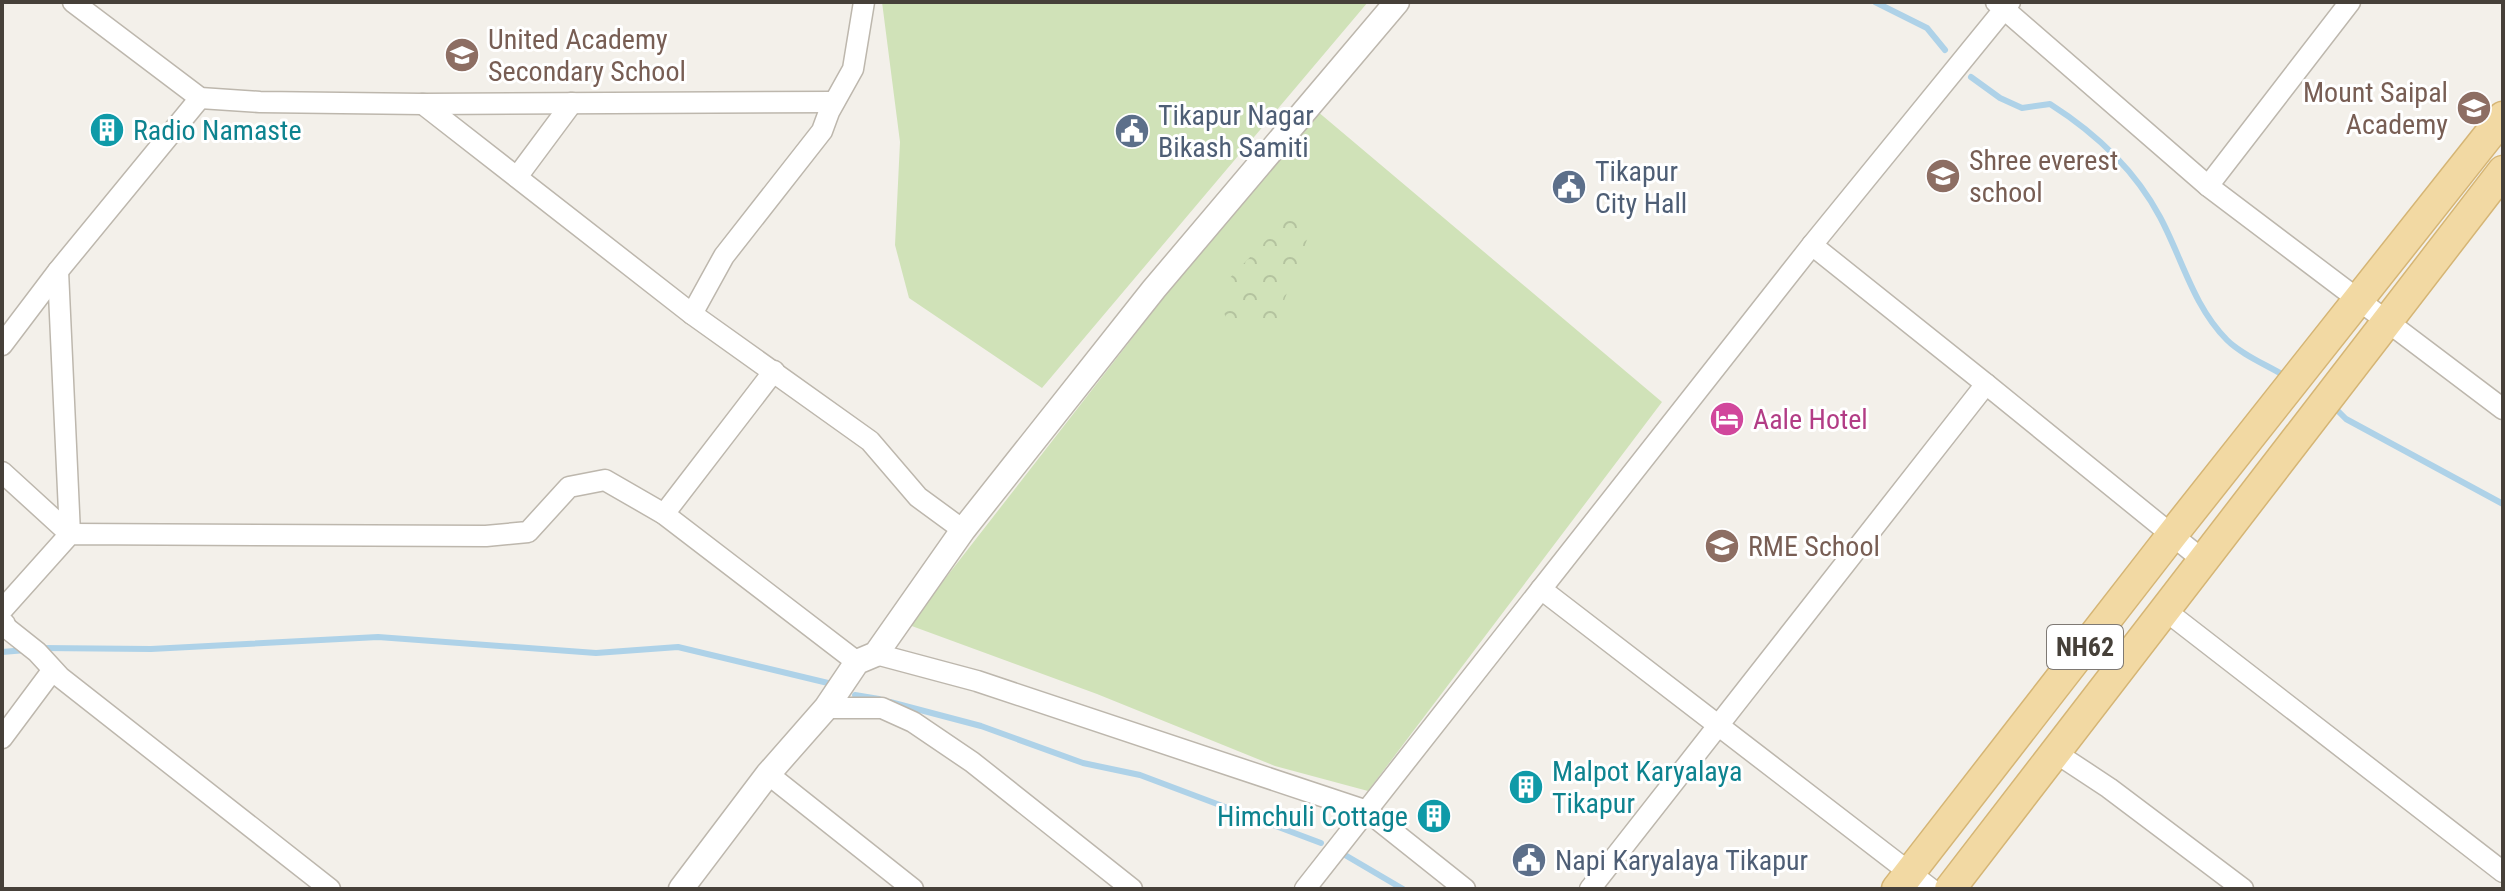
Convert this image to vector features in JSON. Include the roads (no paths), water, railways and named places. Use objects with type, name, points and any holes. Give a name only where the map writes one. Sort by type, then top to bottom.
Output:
[{"type":"main road","name":"NH62","points":[[1913,884],[2172,535],[2503,117]]},
{"type":"main road","name":"NH62","points":[[1950,889],[2388,320],[2500,180]]},
{"type":"street","points":[[73,2],[200,98],[423,104],[834,102]]},
{"type":"street","points":[[692,314],[724,256],[822,131],[853,69],[864,2]]},
{"type":"street","points":[[681,889],[768,774],[867,658],[963,530],[1154,289],[1397,2]]},
{"type":"street","points":[[2208,186],[2350,2]]},
{"type":"street","points":[[1305,889],[2004,4],[2208,186],[2503,409]]},
{"type":"street","points":[[2,345],[58,271],[200,98]]},
{"type":"street","points":[[517,177],[572,103]]},
{"type":"street","points":[[423,104],[692,314],[870,441],[918,497],[963,530]]},
{"type":"street","points":[[1812,245],[2204,561]]},
{"type":"street","points":[[2,610],[70,534],[58,271]]},
{"type":"street","points":[[664,514],[774,371]]},
{"type":"street","points":[[1590,889],[1986,384]]},
{"type":"street","points":[[2,472],[70,534],[500,535],[528,532],[569,487],[605,480],[664,514],[867,658],[977,681],[1367,811],[1465,889]]},
{"type":"street","points":[[1541,589],[1720,725],[1913,884]]},
{"type":"street","points":[[2166,611],[2503,872]]},
{"type":"street","points":[[2,625],[37,652],[52,671],[330,889]]},
{"type":"street","points":[[2,738],[52,671]]},
{"type":"street","points":[[826,708],[882,708],[913,722],[972,762],[1132,889]]},
{"type":"street","points":[[2056,753],[2109,788],[2243,889]]},
{"type":"street","points":[[768,774],[913,889]]},
{"type":"waterway","points":[[1875,2],[1927,28],[1945,50]]},
{"type":"waterway","points":[[1971,77],[2000,98],[2022,108],[2050,104],[2112,153],[2150,200],[2215,327],[2240,350],[2285,376]]},
{"type":"waterway","points":[[2337,410],[2346,419],[2503,504]]},
{"type":"waterway","points":[[41,648],[151,649],[378,637],[596,653],[678,647],[828,683]]},
{"type":"waterway","points":[[2,652],[26,650]]},
{"type":"waterway","points":[[855,695],[879,699]]},
{"type":"waterway","points":[[890,702],[981,726],[1083,763],[1140,775],[1321,843]]},
{"type":"waterway","points":[[1345,855],[1403,889]]},
{"type":"place","name":"United Academy Secondary School","points":[[462,55]]},
{"type":"place","name":"Mount Saipal Academy","points":[[2474,108]]},
{"type":"place","name":"Radio Namaste","points":[[107,130]]},
{"type":"place","name":"Tikapur Nagar Bikash Samiti","points":[[1132,131]]},
{"type":"place","name":"Shree everest school","points":[[1943,176]]},
{"type":"place","name":"Tikapur City Hall","points":[[1569,187]]},
{"type":"place","name":"Aale Hotel","points":[[1727,419]]},
{"type":"place","name":"RME School","points":[[1722,546]]},
{"type":"place","name":"Malpot Karyalaya Tikapur","points":[[1526,787]]},
{"type":"place","name":"Himchuli Cottage","points":[[1434,816]]},
{"type":"place","name":"Napi Karyalaya Tikapur","points":[[1529,860]]}]
